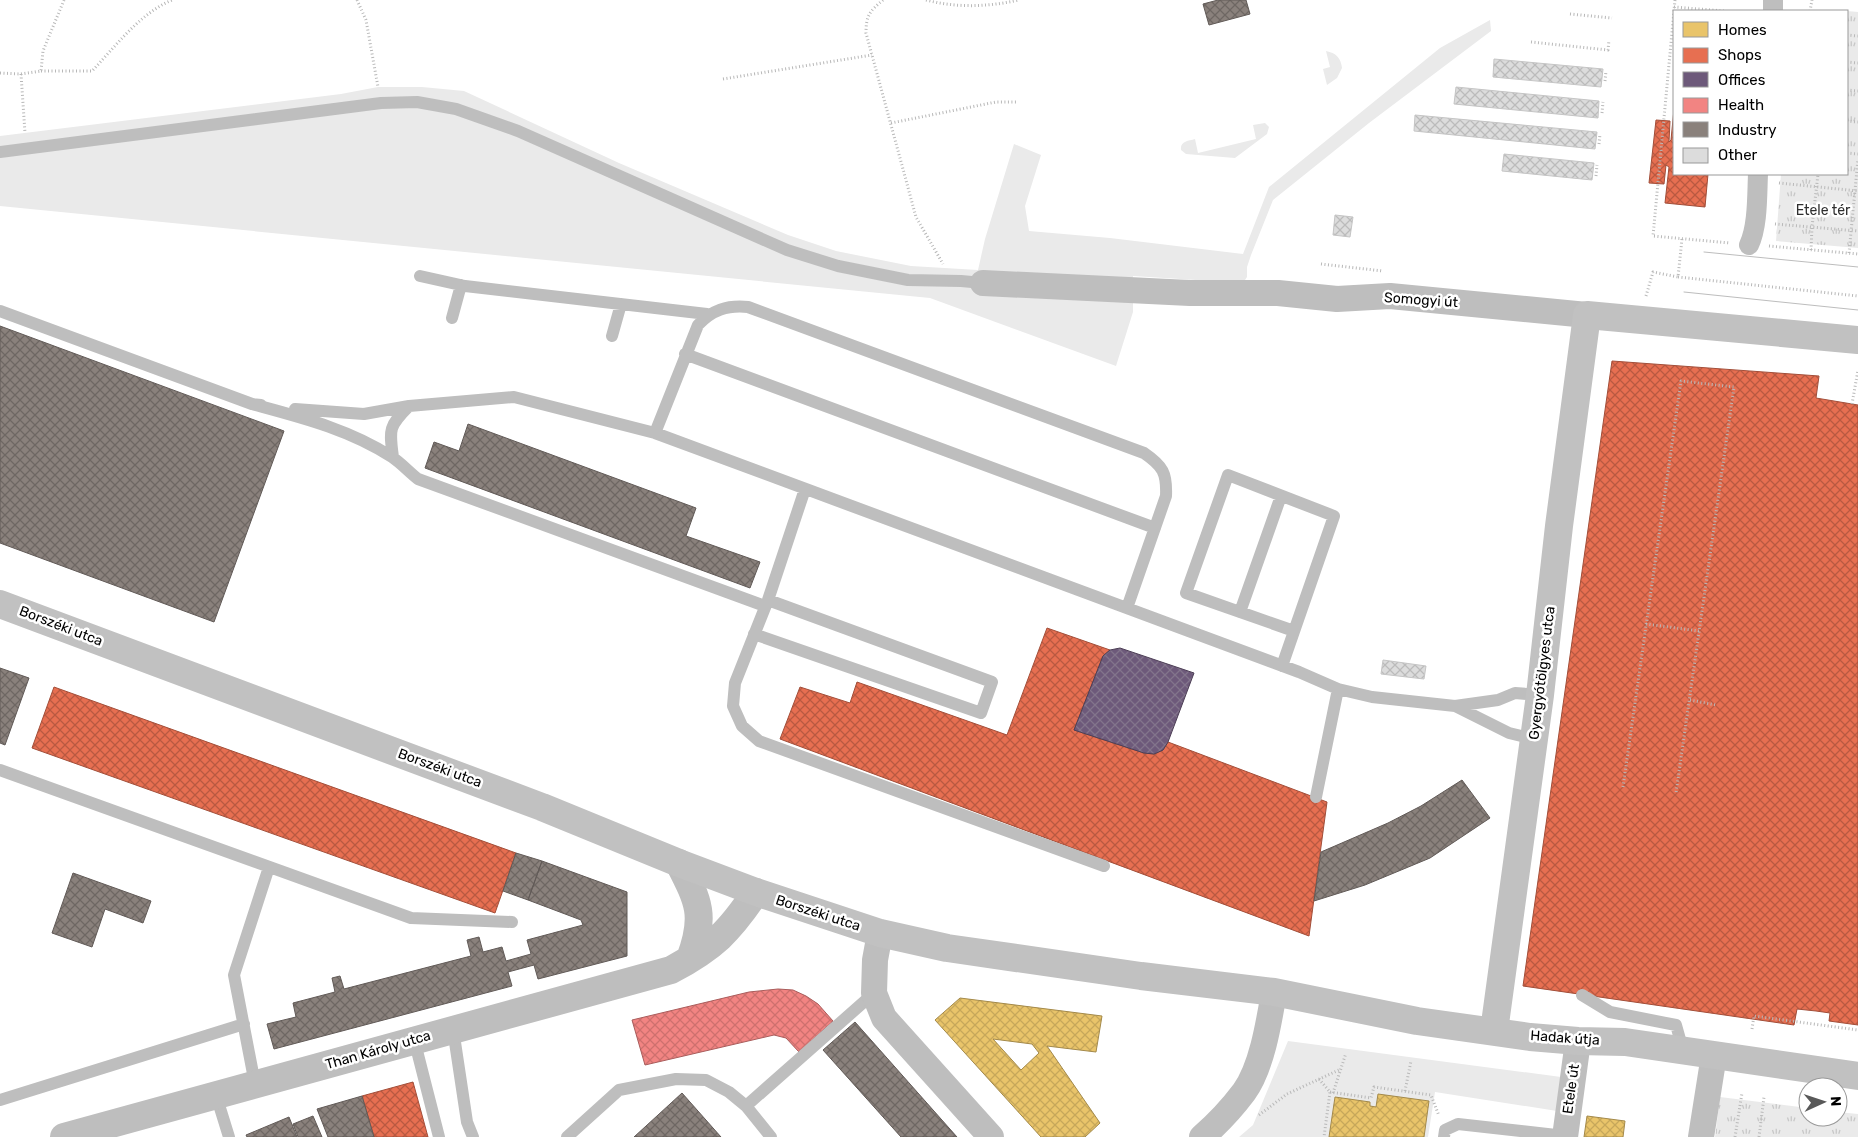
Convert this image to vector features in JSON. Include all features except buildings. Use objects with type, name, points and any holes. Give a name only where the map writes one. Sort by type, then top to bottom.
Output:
[{"type":"main road","name":"Somogyi út","points":[[1587,315],[1858,340]]},
{"type":"main road","name":"Gyergyótölgyes utca","points":[[1494,1031],[1540,696],[1559,526],[1587,315]]},
{"type":"main road","name":"Borszéki utca","points":[[0,604],[542,807],[756,892],[880,933],[947,948],[1141,976]]},
{"type":"main road","name":"Hadak útja","points":[[1141,976],[1274,992],[1417,1021],[1530,1037],[1625,1042],[1858,1076]]},
{"type":"street","points":[[1750,245],[1755,222],[1758,177]]},
{"type":"street","name":"Somogyi út","points":[[972,282],[1190,293],[1278,293],[1337,298],[1390,296],[1587,315]]},
{"type":"street","points":[[679,863],[697,900],[700,921],[698,938],[690,959]]},
{"type":"street","name":"Than Károly utca","points":[[78,1135],[255,1084],[671,970],[715,943],[734,923],[756,892]]},
{"type":"street","points":[[880,933],[875,960],[874,993],[884,1018],[991,1137]]},
{"type":"street","points":[[1202,1137],[1245,1091],[1253,1075],[1268,1029],[1274,992]]},
{"type":"street","name":"Etele út","points":[[1565,1137],[1578,1040]]},
{"type":"street","points":[[1701,1137],[1714,1055]]},
{"type":"lane","points":[[0,152],[381,103],[416,102],[456,108],[518,131],[787,250],[838,266],[908,280],[972,282]]},
{"type":"lane","points":[[420,276],[461,285],[707,314]]},
{"type":"lane","points":[[452,318],[461,285]]},
{"type":"lane","points":[[612,336],[621,304]]},
{"type":"lane","points":[[655,433],[698,325],[707,314],[720,308],[748,306],[1144,453],[1158,462],[1167,478],[1166,496],[1127,608]]},
{"type":"lane","points":[[0,311],[252,404],[318,422],[366,442],[392,457],[418,479],[992,682],[981,713],[754,634]]},
{"type":"lane","points":[[685,354],[1155,528]]},
{"type":"lane","points":[[252,404],[364,414],[409,406],[514,398],[655,433],[1282,666],[1338,689],[1372,697],[1455,706],[1498,700],[1515,693],[1540,696]]},
{"type":"lane","points":[[392,457],[390,434],[393,423],[409,406]]},
{"type":"lane","points":[[1282,666],[1294,632],[1334,516],[1228,475],[1186,593],[1294,632]]},
{"type":"lane","points":[[805,489],[766,603],[735,683],[733,706],[742,726],[760,741],[1104,866]]},
{"type":"lane","points":[[1240,612],[1281,496]]},
{"type":"lane","points":[[1316,797],[1338,689]]},
{"type":"lane","points":[[1455,706],[1509,732],[1534,739]]},
{"type":"lane","points":[[0,770],[411,918],[512,922]]},
{"type":"lane","points":[[255,1084],[234,975],[270,867]]},
{"type":"lane","points":[[746,1106],[874,993]]},
{"type":"lane","points":[[1582,995],[1610,1012],[1676,1025],[1684,1050]]},
{"type":"lane","points":[[0,1100],[244,1024]]},
{"type":"lane","points":[[453,1029],[467,1122],[473,1137]]},
{"type":"lane","points":[[414,1040],[439,1137]]},
{"type":"lane","points":[[567,1137],[619,1090],[676,1079],[706,1080],[728,1092],[746,1106],[771,1137]]},
{"type":"lane","points":[[216,1095],[228,1137]]},
{"type":"lane","points":[[1445,1134],[1458,1124],[1565,1137]]},
{"type":"path","points":[[41,71],[43,51],[64,0]]},
{"type":"path","points":[[0,73],[92,71],[137,23],[161,4],[172,0]]},
{"type":"path","points":[[357,0],[366,20],[381,103]]},
{"type":"path","points":[[884,0],[869,13],[866,21],[866,33],[916,217],[942,262],[972,282]]},
{"type":"path","points":[[926,0],[942,4],[970,6],[1003,4],[1019,0]]},
{"type":"path","points":[[1674,10],[1675,0]]},
{"type":"path","points":[[1674,7],[1712,10]]},
{"type":"path","points":[[1570,14],[1612,18]]},
{"type":"path","points":[[1673,18],[1653,236],[1682,239],[1678,277]]},
{"type":"path","points":[[1531,42],[1608,50],[1609,40]]},
{"type":"path","points":[[723,79],[872,55]]},
{"type":"path","points":[[1605,81],[1606,71]]},
{"type":"path","points":[[21,74],[27,149]]},
{"type":"path","points":[[891,123],[996,102],[1016,102]]},
{"type":"path","points":[[1602,113],[1603,102]]},
{"type":"path","points":[[1599,144],[1600,134]]},
{"type":"path","points":[[1849,253],[1858,159]]},
{"type":"path","points":[[1596,176],[1597,165]]},
{"type":"path","points":[[1811,250],[1818,175]]},
{"type":"path","points":[[1758,177],[1816,187],[1856,191]]},
{"type":"path","points":[[1755,222],[1858,230]]},
{"type":"path","points":[[1646,296],[1653,272],[1678,277],[1858,296]]},
{"type":"path","points":[[1852,404],[1858,370]]},
{"type":"path","points":[[1623,787],[1681,381],[1734,387],[1676,793]]},
{"type":"path","points":[[1646,624],[1699,631]]},
{"type":"path","points":[[1690,700],[1716,705]]},
{"type":"path","points":[[1752,1029],[1754,1016],[1858,1030]]},
{"type":"path","points":[[1324,1137],[1332,1092],[1346,1053]]},
{"type":"path","points":[[1405,1091],[1411,1061]]},
{"type":"path","points":[[1256,1118],[1288,1094],[1341,1069]]},
{"type":"path","points":[[1319,1079],[1332,1092],[1371,1098],[1374,1087],[1431,1095],[1445,1134]]},
{"type":"path","points":[[1735,1137],[1742,1092]]},
{"type":"path","points":[[1759,1137],[1764,1097]]},
{"type":"green space","name":"Etele tér","points":[[1848,11],[1858,12],[1858,248],[1776,241],[1781,175],[1848,175]]},
{"type":"green space","points":[[1490,20],[1491,31],[1369,123],[1273,200],[1251,255],[1247,267],[1247,277],[1243,283],[1133,276],[1133,312],[1116,366],[930,298],[0,206],[0,136],[341,94],[378,87],[422,87],[464,91],[619,163],[788,235],[836,251],[911,266],[978,270],[985,239],[1014,144],[1041,155],[1025,206],[1029,231],[1110,238],[1243,254],[1269,187],[1440,48]]},
{"type":"green space","points":[[1326,51],[1337,56],[1342,68],[1337,78],[1327,85],[1323,69],[1330,67]]},
{"type":"green space","points":[[1265,123],[1269,127],[1267,134],[1235,158],[1186,154],[1181,150],[1183,143],[1195,139],[1198,153],[1256,139],[1253,125]]},
{"type":"green space","points":[[1288,1041],[1561,1077],[1557,1111],[1435,1092],[1428,1137],[1239,1137],[1253,1125]]},
{"type":"green space","points":[[1720,1097],[1798,1107],[1798,1127],[1848,1127],[1848,1113],[1858,1114],[1858,1137],[1715,1137]]},
{"type":"tram line","points":[[1704,252],[1858,267]]},
{"type":"tram line","points":[[1684,292],[1858,310]]}]
